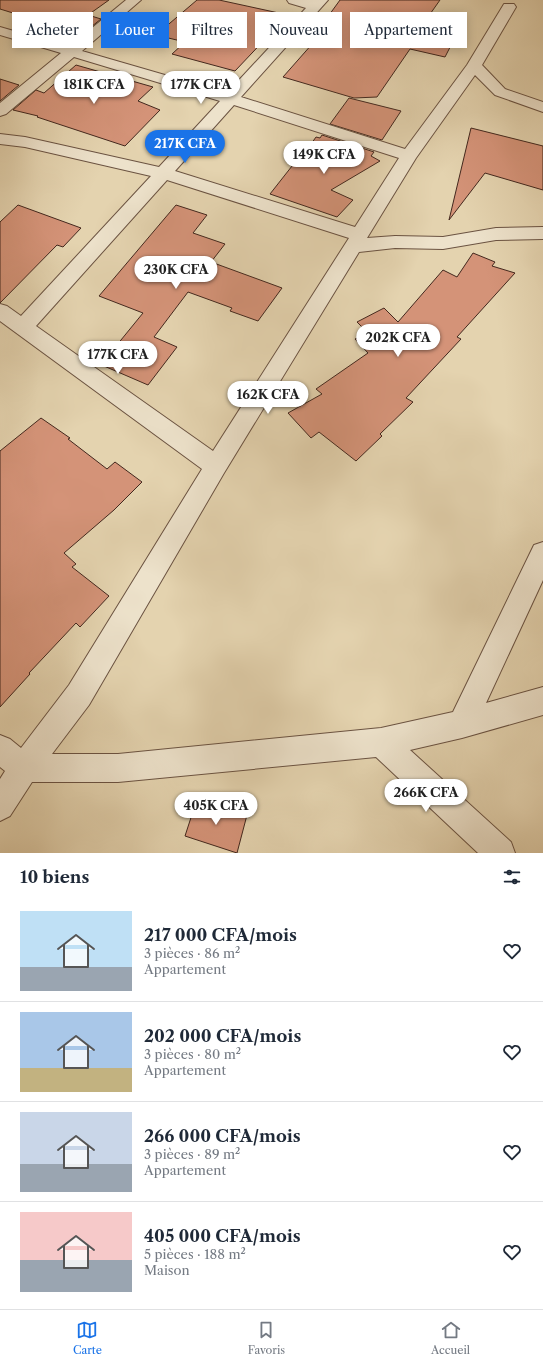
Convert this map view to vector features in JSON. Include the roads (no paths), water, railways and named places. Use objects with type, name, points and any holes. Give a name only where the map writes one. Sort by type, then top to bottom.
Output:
[{"type":"street","points":[[0,111],[134,0]]},
{"type":"street","points":[[294,0],[318,3]]},
{"type":"street","points":[[23,327],[318,3]]},
{"type":"street","points":[[0,806],[24,768],[79,694],[216,466],[356,240],[409,156],[474,66],[509,7]]},
{"type":"street","points":[[0,31],[70,53],[230,99],[409,156]]},
{"type":"street","points":[[474,66],[500,92],[543,107]]},
{"type":"street","points":[[500,92],[536,90]]},
{"type":"street","points":[[0,139],[25,142],[164,172],[356,240],[443,243],[496,234],[543,233]]},
{"type":"street","points":[[0,310],[216,466]]},
{"type":"street","points":[[462,724],[543,553]]},
{"type":"street","points":[[0,749],[24,768],[118,768],[381,742],[462,724],[543,700]]},
{"type":"street","points":[[381,742],[500,853]]}]
